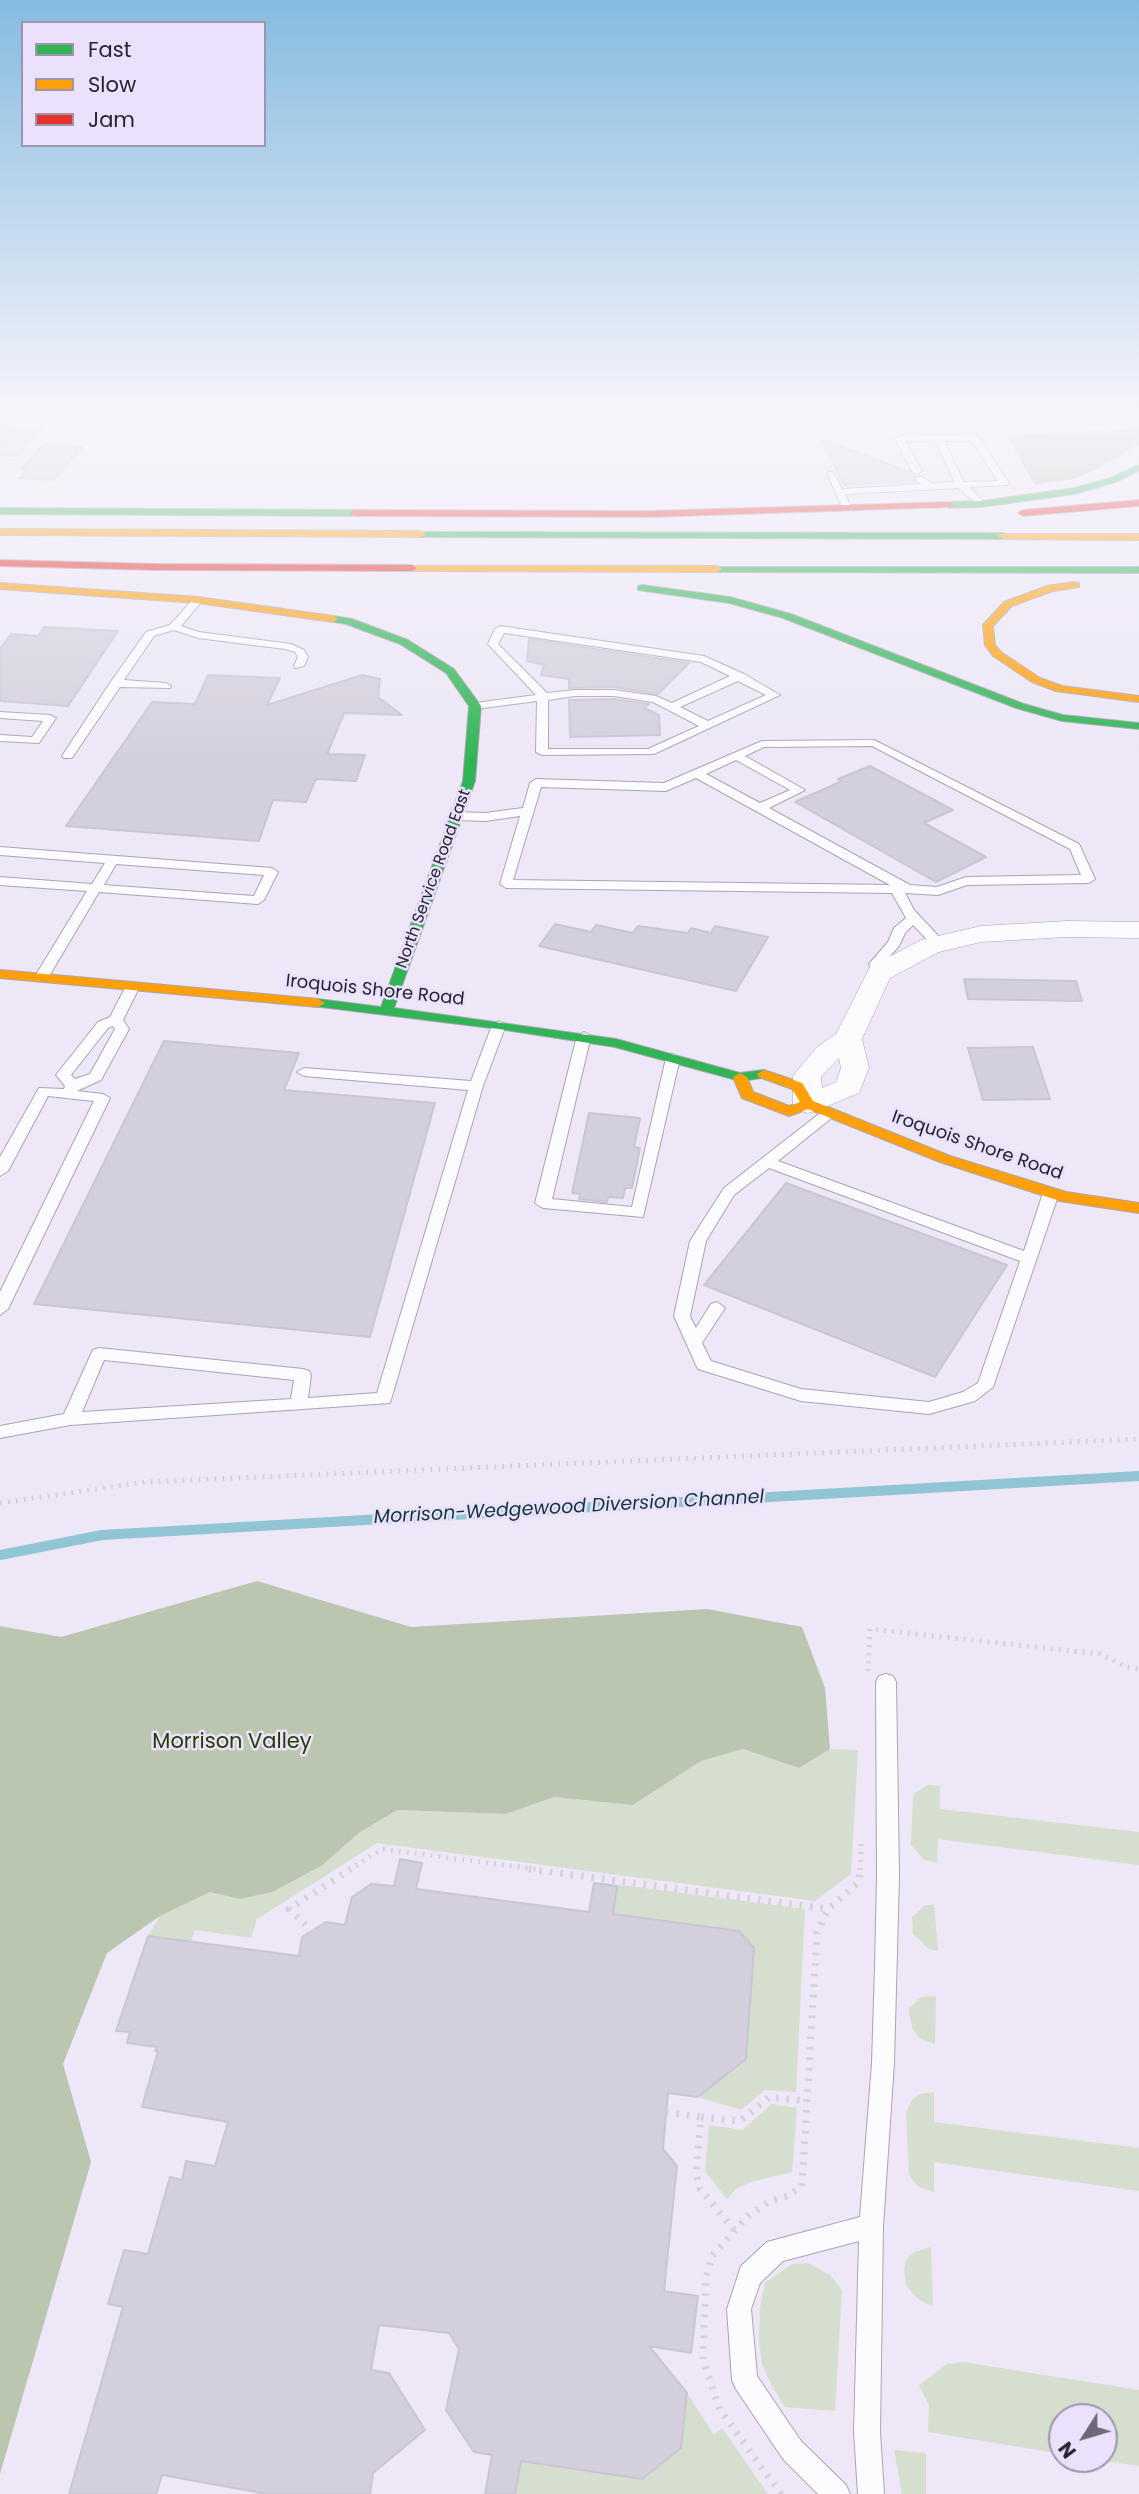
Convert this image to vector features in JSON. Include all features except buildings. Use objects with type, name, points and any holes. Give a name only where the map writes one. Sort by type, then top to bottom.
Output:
[{"type":"main road","points":[[275,534],[327,528]]},
{"type":"main road","points":[[0,531],[1139,537]]},
{"type":"main road","points":[[0,563],[601,585]]},
{"type":"main road","points":[[158,567],[1139,570]]},
{"type":"main road","points":[[1139,583],[1051,588],[1022,597],[994,615],[986,636],[997,654],[1036,680],[1084,693],[1139,699]]},
{"type":"main road","points":[[628,587],[730,600],[813,625],[1020,706],[1062,718],[1139,726]]},
{"type":"main road","points":[[1,590],[198,600],[348,621],[404,642],[450,671],[475,706]]},
{"type":"main road","name":"North Service Road East","points":[[386,1012],[469,781],[475,706]]},
{"type":"main road","name":"Iroquois Shore Road","points":[[0,974],[326,1004],[584,1036],[740,1077],[768,1074],[797,1086],[819,1108],[945,1159],[1051,1192],[1139,1208]]},
{"type":"main road","name":"Iroquois Shore Road","points":[[740,1077],[747,1096],[789,1111],[819,1108]]},
{"type":"street","points":[[848,1039],[855,1068],[849,1087],[819,1108],[807,1076],[826,1054],[848,1039],[879,973],[939,944],[981,934],[1066,929],[1139,930]]},
{"type":"lane","points":[[68,756],[150,634],[174,627],[198,600]]},
{"type":"lane","points":[[174,627],[198,635],[287,646],[299,650],[303,657],[299,666]]},
{"type":"lane","points":[[500,629],[704,659],[740,676],[775,695],[650,752],[542,752],[543,696],[493,644],[500,629]]},
{"type":"lane","points":[[671,707],[740,676]]},
{"type":"lane","points":[[115,683],[166,686]]},
{"type":"lane","points":[[475,706],[543,696],[614,693],[656,699],[708,726]]},
{"type":"lane","points":[[0,715],[50,719],[36,741],[0,738]]},
{"type":"lane","points":[[874,743],[1074,847],[1088,879],[966,881],[939,891],[506,884],[536,783],[666,787],[698,774],[762,744],[874,743]]},
{"type":"lane","points":[[737,756],[799,790],[760,808]]},
{"type":"lane","points":[[698,774],[902,889],[908,912],[939,944]]},
{"type":"lane","points":[[457,816],[485,817],[528,811]]},
{"type":"lane","points":[[0,851],[272,872],[258,900],[0,881]]},
{"type":"lane","points":[[41,978],[113,859]]},
{"type":"lane","points":[[879,973],[876,964],[894,943],[899,931],[914,918]]},
{"type":"lane","points":[[70,1089],[63,1075],[103,1025],[116,1020],[132,988]]},
{"type":"lane","points":[[70,1089],[96,1077],[122,1030],[116,1020]]},
{"type":"lane","points":[[0,1432],[70,1419],[384,1399],[476,1086],[499,1025]]},
{"type":"lane","points":[[584,1036],[543,1203],[638,1213],[673,1058]]},
{"type":"lane","points":[[304,1072],[476,1086]]},
{"type":"lane","points":[[0,1171],[44,1091],[70,1089],[103,1098],[0,1309]]},
{"type":"lane","points":[[819,1108],[767,1162],[729,1192],[698,1241],[682,1316],[705,1365],[801,1395],[929,1408],[969,1397],[985,1387],[1051,1192]]},
{"type":"lane","points":[[767,1162],[1028,1258]]},
{"type":"lane","points":[[694,1343],[717,1308]]},
{"type":"lane","points":[[70,1419],[99,1354],[303,1375],[299,1404]]},
{"type":"lane","points":[[871,2494],[867,2432],[871,2227],[883,2063],[888,1876],[877,1682]]},
{"type":"lane","points":[[837,2494],[792,2450],[745,2380],[739,2309],[750,2275],[776,2251],[871,2227]]},
{"type":"path","points":[[0,1503],[145,1482],[1139,1439]]},
{"type":"path","points":[[877,1682],[870,1629],[1100,1654],[1127,1667],[1139,1668]]},
{"type":"path","points":[[781,2494],[720,2410],[703,2360],[706,2277],[712,2256],[748,2216],[770,2201],[788,2196],[803,2186],[817,1933],[828,1909],[859,1882],[862,1829]]},
{"type":"path","points":[[313,1932],[289,1909],[382,1849],[828,1909]]},
{"type":"path","points":[[666,2112],[740,2121],[769,2097],[809,2101]]},
{"type":"path","points":[[702,2118],[696,2172],[700,2189],[734,2230]]},
{"type":"green space","name":"Morrison Valley","points":[[257,1581],[411,1627],[707,1609],[802,1627],[825,1688],[830,1749],[799,1768],[743,1749],[701,1761],[633,1805],[554,1797],[506,1814],[397,1810],[359,1833],[321,1866],[272,1892],[239,1899],[210,1892],[160,1916],[107,1953],[63,2064],[91,2162],[0,2474],[0,1626],[61,1637]]},
{"type":"green space","points":[[743,1749],[799,1768],[830,1749],[858,1750],[851,1874],[815,1901],[377,1843],[257,1919],[251,1938],[195,1930],[191,1941],[148,1936],[160,1916],[210,1892],[239,1899],[320,1866],[359,1833],[397,1810],[506,1814],[554,1797],[633,1805],[701,1761]]},
{"type":"green space","points":[[928,1785],[940,1786],[940,1809],[1139,1832],[1139,1865],[938,1839],[937,1863],[924,1860],[911,1845],[913,1798],[914,1794]]},
{"type":"green space","points":[[617,1886],[805,1909],[796,2092],[765,2090],[741,2110],[698,2097],[746,2059],[754,1948],[739,1931],[613,1914]]},
{"type":"green space","points":[[925,1905],[934,1905],[938,1951],[929,1949],[913,1934],[912,1917]]},
{"type":"green space","points":[[936,1996],[935,2044],[920,2039],[913,2030],[908,2010],[921,1997]]},
{"type":"green space","points":[[934,2092],[934,2122],[1139,2148],[1139,2191],[934,2162],[934,2192],[917,2186],[909,2174],[906,2113],[911,2101],[920,2094]]},
{"type":"green space","points":[[772,2104],[797,2108],[792,2172],[751,2182],[736,2189],[727,2199],[705,2171],[709,2125],[742,2130]]},
{"type":"green space","points":[[931,2247],[933,2306],[912,2293],[906,2284],[904,2269],[906,2260],[914,2252]]},
{"type":"green space","points":[[808,2263],[830,2275],[842,2290],[835,2411],[785,2407],[762,2364],[759,2340],[760,2308],[765,2283],[792,2264]]},
{"type":"green space","points":[[963,2362],[1139,2390],[1139,2466],[1118,2463],[1118,2403],[1048,2403],[1048,2452],[928,2432],[929,2405],[919,2385],[947,2364]]},
{"type":"green space","points":[[687,2393],[714,2435],[722,2428],[768,2494],[515,2494],[521,2461],[642,2479]]},
{"type":"green space","points":[[894,2450],[926,2453],[926,2494],[902,2494]]},
{"type":"waterway","name":"Morrison-Wedgewood Diversion Channel","points":[[0,1555],[102,1535],[1139,1476]]},
{"type":"traffic: fast","points":[[421,534],[1003,536]]},
{"type":"traffic: fast","points":[[717,569],[1139,570]]},
{"type":"traffic: fast","points":[[642,588],[730,600],[787,616],[1020,706],[1062,718],[1139,726]]},
{"type":"traffic: fast","points":[[333,619],[348,621],[404,642],[450,671],[475,706],[469,781],[386,1012]]},
{"type":"traffic: fast","points":[[318,1003],[499,1025],[616,1043],[740,1077],[764,1074]]},
{"type":"traffic: slow","points":[[0,532],[421,534]]},
{"type":"traffic: slow","points":[[1003,536],[1139,537]]},
{"type":"traffic: slow","points":[[412,568],[717,569]]},
{"type":"traffic: slow","points":[[1075,585],[1051,588],[1008,604],[988,625],[990,645],[997,654],[1036,680],[1060,689],[1139,699]]},
{"type":"traffic: slow","points":[[0,586],[198,600],[333,619]]},
{"type":"traffic: slow","points":[[0,974],[318,1003]]},
{"type":"traffic: slow","points":[[764,1074],[797,1086],[808,1104],[945,1159],[1065,1197],[1139,1208]]},
{"type":"traffic: slow","points":[[740,1077],[747,1095],[789,1111],[808,1104]]},
{"type":"traffic: jam","points":[[0,563],[412,568]]}]
